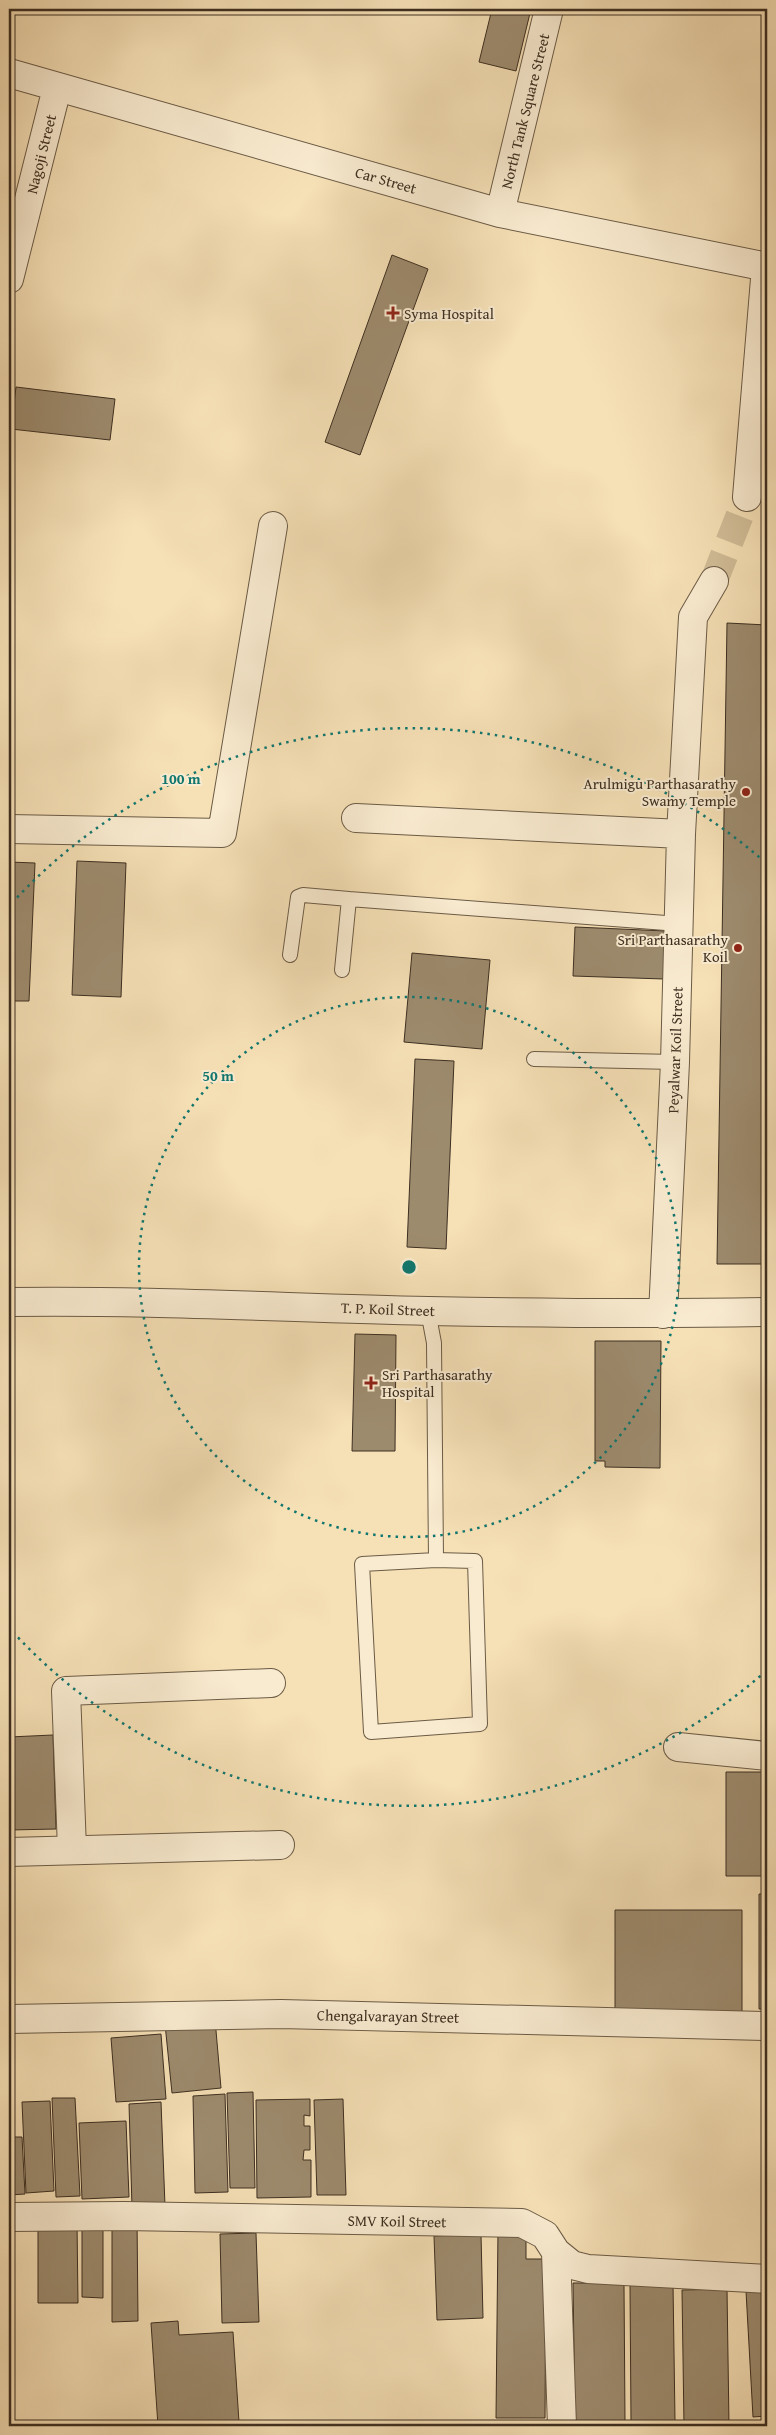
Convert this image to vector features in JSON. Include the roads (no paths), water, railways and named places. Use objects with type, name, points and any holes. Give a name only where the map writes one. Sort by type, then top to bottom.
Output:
[{"type":"street","name":"North Tank Square Street","points":[[500,213],[549,9]]},
{"type":"street","name":"Car Street","points":[[9,73],[500,213],[766,267]]},
{"type":"street","name":"Nagoji Street","points":[[9,279],[58,88]]},
{"type":"street","points":[[747,497],[766,267]]},
{"type":"street","points":[[9,829],[222,833],[273,526]]},
{"type":"street","name":"Peyalwar Koil Street","points":[[664,1314],[675,1062],[681,834],[693,617],[714,582]]},
{"type":"street","points":[[356,818],[681,834]]},
{"type":"street","name":"T. P. Koil Street","points":[[9,1302],[116,1301],[428,1311],[664,1314],[767,1312]]},
{"type":"street","points":[[72,1849],[66,1691],[271,1683]]},
{"type":"street","points":[[678,1747],[767,1756]]},
{"type":"street","points":[[9,1852],[280,1845]]},
{"type":"street","name":"Chengalvarayan Street","points":[[9,2019],[282,2014],[767,2026]]},
{"type":"street","name":"SMV Koil Street","points":[[9,2217],[124,2216],[522,2224],[544,2235],[556,2252],[572,2265],[588,2269],[767,2279]]},
{"type":"street","points":[[556,2252],[562,2426]]},
{"type":"lane","points":[[290,955],[298,897],[303,895],[679,924]]},
{"type":"lane","points":[[342,970],[349,899]]},
{"type":"lane","points":[[534,1059],[675,1062]]},
{"type":"lane","points":[[428,1311],[434,1343],[436,1560]]},
{"type":"lane","points":[[436,1560],[475,1561],[480,1724],[371,1732],[362,1564],[436,1560]]},
{"type":"tunnel","points":[[714,581],[747,497]]},
{"type":"place","name":"Syma Hospital","points":[[393,313]]},
{"type":"place","name":"Arulmigu Parthasarathy Swamy Temple","points":[[746,792]]},
{"type":"place","name":"Sri Parthasarathy Koil","points":[[738,948]]},
{"type":"place","name":"Sri Parthasarathy Hospital","points":[[371,1383]]}]
